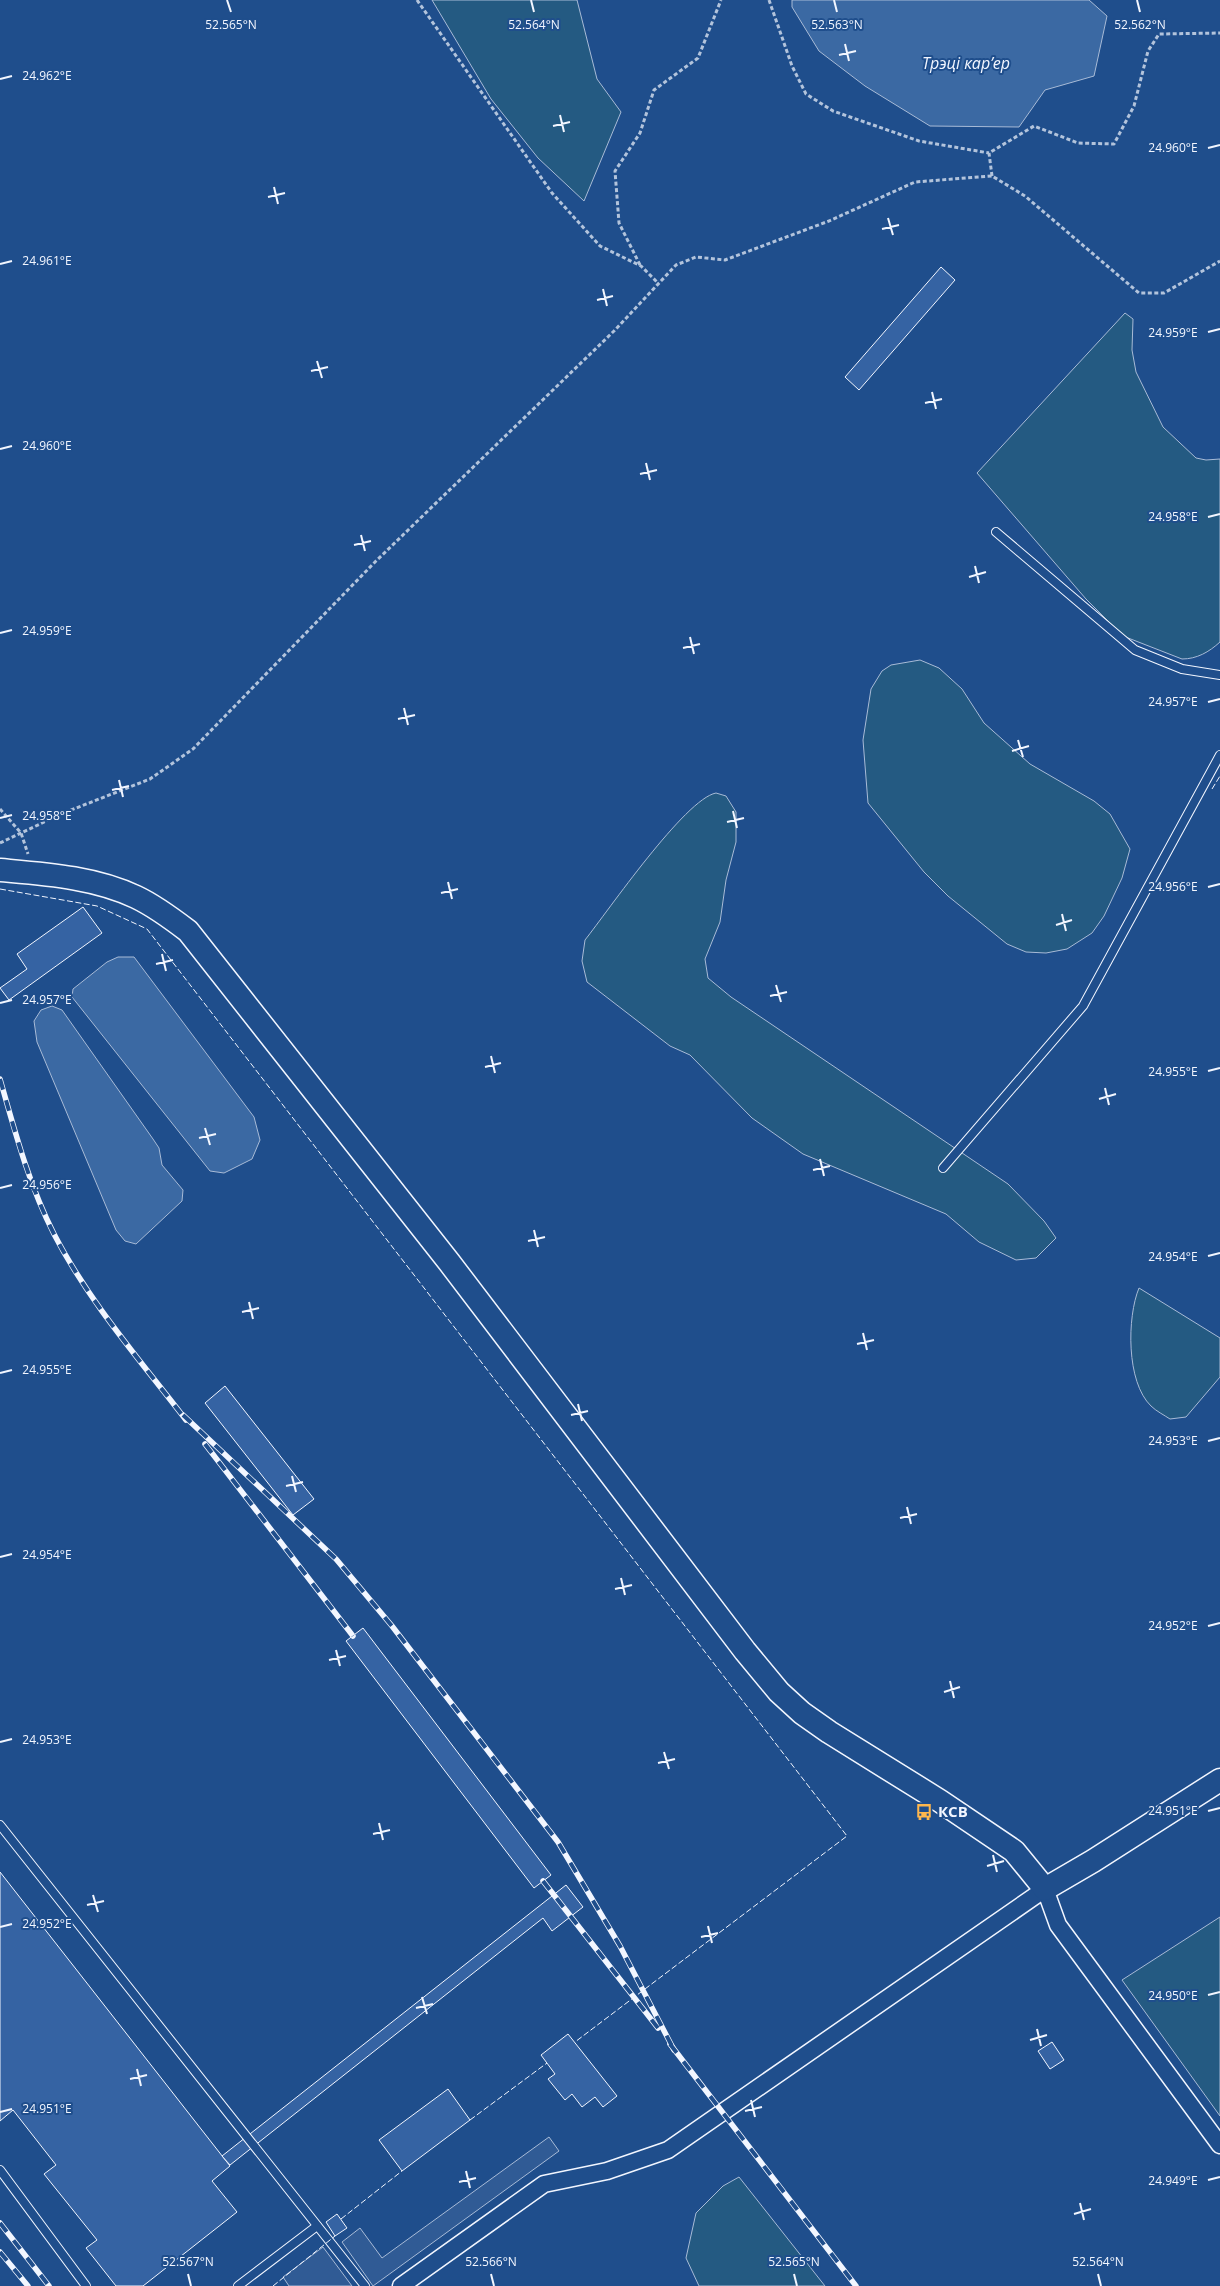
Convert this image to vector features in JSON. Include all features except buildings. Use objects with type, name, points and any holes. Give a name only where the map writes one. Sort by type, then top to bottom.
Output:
[{"type":"street","points":[[0,870],[81,880],[134,896],[161,911],[188,931],[443,1254],[745,1651],[779,1692],[802,1713],[828,1732],[940,1801],[1014,1851],[1045,1889],[1058,1925],[1220,2146]]},
{"type":"street","points":[[401,2286],[544,2184],[607,2172],[668,2150],[1045,1889],[1093,1861],[1220,1780]]},
{"type":"lane","points":[[996,532],[1135,650],[1182,670],[1220,675]]},
{"type":"lane","points":[[943,1168],[1083,1006],[1220,755]]},
{"type":"lane","points":[[0,1826],[364,2286]]},
{"type":"lane","points":[[0,2170],[86,2286]]},
{"type":"lane","points":[[238,2286],[317,2226]]},
{"type":"path","points":[[416,0],[552,193],[600,246],[641,266]]},
{"type":"path","points":[[658,283],[641,266],[619,223],[615,171],[640,133],[654,90],[698,58],[722,0]]},
{"type":"path","points":[[769,0],[792,66],[806,94],[833,111],[919,141],[989,153],[1034,126],[1078,143],[1114,144],[1134,106],[1148,50],[1159,34],[1220,33]]},
{"type":"path","points":[[989,153],[992,176]]},
{"type":"path","points":[[0,843],[61,814],[150,779],[193,749],[375,562],[614,330],[676,264],[696,257],[725,260],[829,221],[915,182],[992,176],[1025,196],[1139,293],[1164,293],[1220,261]]},
{"type":"path","points":[[0,809],[21,833]]},
{"type":"shaded area","points":[[432,0],[577,0],[597,79],[621,112],[584,201],[538,158],[491,99]]},
{"type":"shaded area","points":[[1125,313],[1133,319],[1132,350],[1136,372],[1163,427],[1196,458],[1206,460],[1220,459],[1220,642],[1207,652],[1193,658],[1182,659],[1123,636],[1086,599],[977,473]]},
{"type":"shaded area","points":[[920,660],[939,668],[962,689],[984,723],[1030,764],[1094,801],[1110,814],[1130,849],[1122,878],[1104,916],[1092,933],[1067,949],[1046,953],[1026,952],[1007,944],[948,896],[924,872],[868,803],[863,740],[871,689],[882,671],[891,665]]},
{"type":"shaded area","points":[[716,793],[726,796],[736,812],[736,842],[726,880],[720,922],[705,959],[708,978],[731,997],[1008,1184],[1044,1221],[1056,1238],[1036,1258],[1016,1260],[979,1242],[946,1214],[803,1154],[752,1118],[690,1055],[670,1046],[587,982],[582,961],[585,940],[628,882],[667,835],[702,800]]},
{"type":"shaded area","points":[[1139,1288],[1220,1338],[1220,1377],[1186,1417],[1170,1419],[1155,1410],[1143,1395],[1137,1382],[1133,1366],[1131,1332],[1132,1315]]},
{"type":"shaded area","points":[[1220,1917],[1220,2116],[1122,1980]]},
{"type":"shaded area","points":[[549,2137],[559,2151],[373,2286],[342,2242],[360,2228],[382,2258]]},
{"type":"shaded area","points":[[739,2177],[825,2286],[699,2286],[686,2258],[696,2213],[723,2186]]},
{"type":"shaded area","points":[[323,2247],[352,2286],[289,2286],[283,2277]]},
{"type":"water","name":"Трэці карʼер","points":[[792,0],[1089,0],[1107,16],[1094,76],[1045,90],[1019,127],[930,126],[865,86],[819,51],[792,7]]},
{"type":"water","points":[[118,957],[134,957],[254,1117],[260,1140],[252,1159],[224,1173],[210,1171],[72,997],[73,989],[107,962]]},
{"type":"water","points":[[52,1006],[62,1010],[153,1139],[159,1148],[162,1165],[183,1190],[182,1201],[136,1244],[125,1241],[116,1230],[37,1042],[34,1021],[41,1010]]},
{"type":"railway","points":[[0,1079],[30,1177],[54,1234],[99,1307],[186,1420]]},
{"type":"railway","points":[[183,1415],[336,1559],[392,1626],[558,1842],[620,1946],[674,2050]]},
{"type":"railway","points":[[205,1444],[353,1636]]},
{"type":"railway","points":[[543,1881],[658,2028]]},
{"type":"railway","points":[[670,2044],[856,2286]]},
{"type":"railway","points":[[0,2223],[49,2286]]},
{"type":"railway","points":[[0,2252],[28,2286]]},
{"type":"fence","points":[[1212,789],[1220,776]]},
{"type":"fence","points":[[0,889],[97,906],[147,929],[847,1836],[575,2042]]},
{"type":"fence","points":[[470,2120],[547,2063]]},
{"type":"fence","points":[[341,2219],[402,2171]]},
{"type":"fence","points":[[273,2286],[335,2236]]},
{"type":"place","name":"КСВ","points":[[924,1812]]}]
